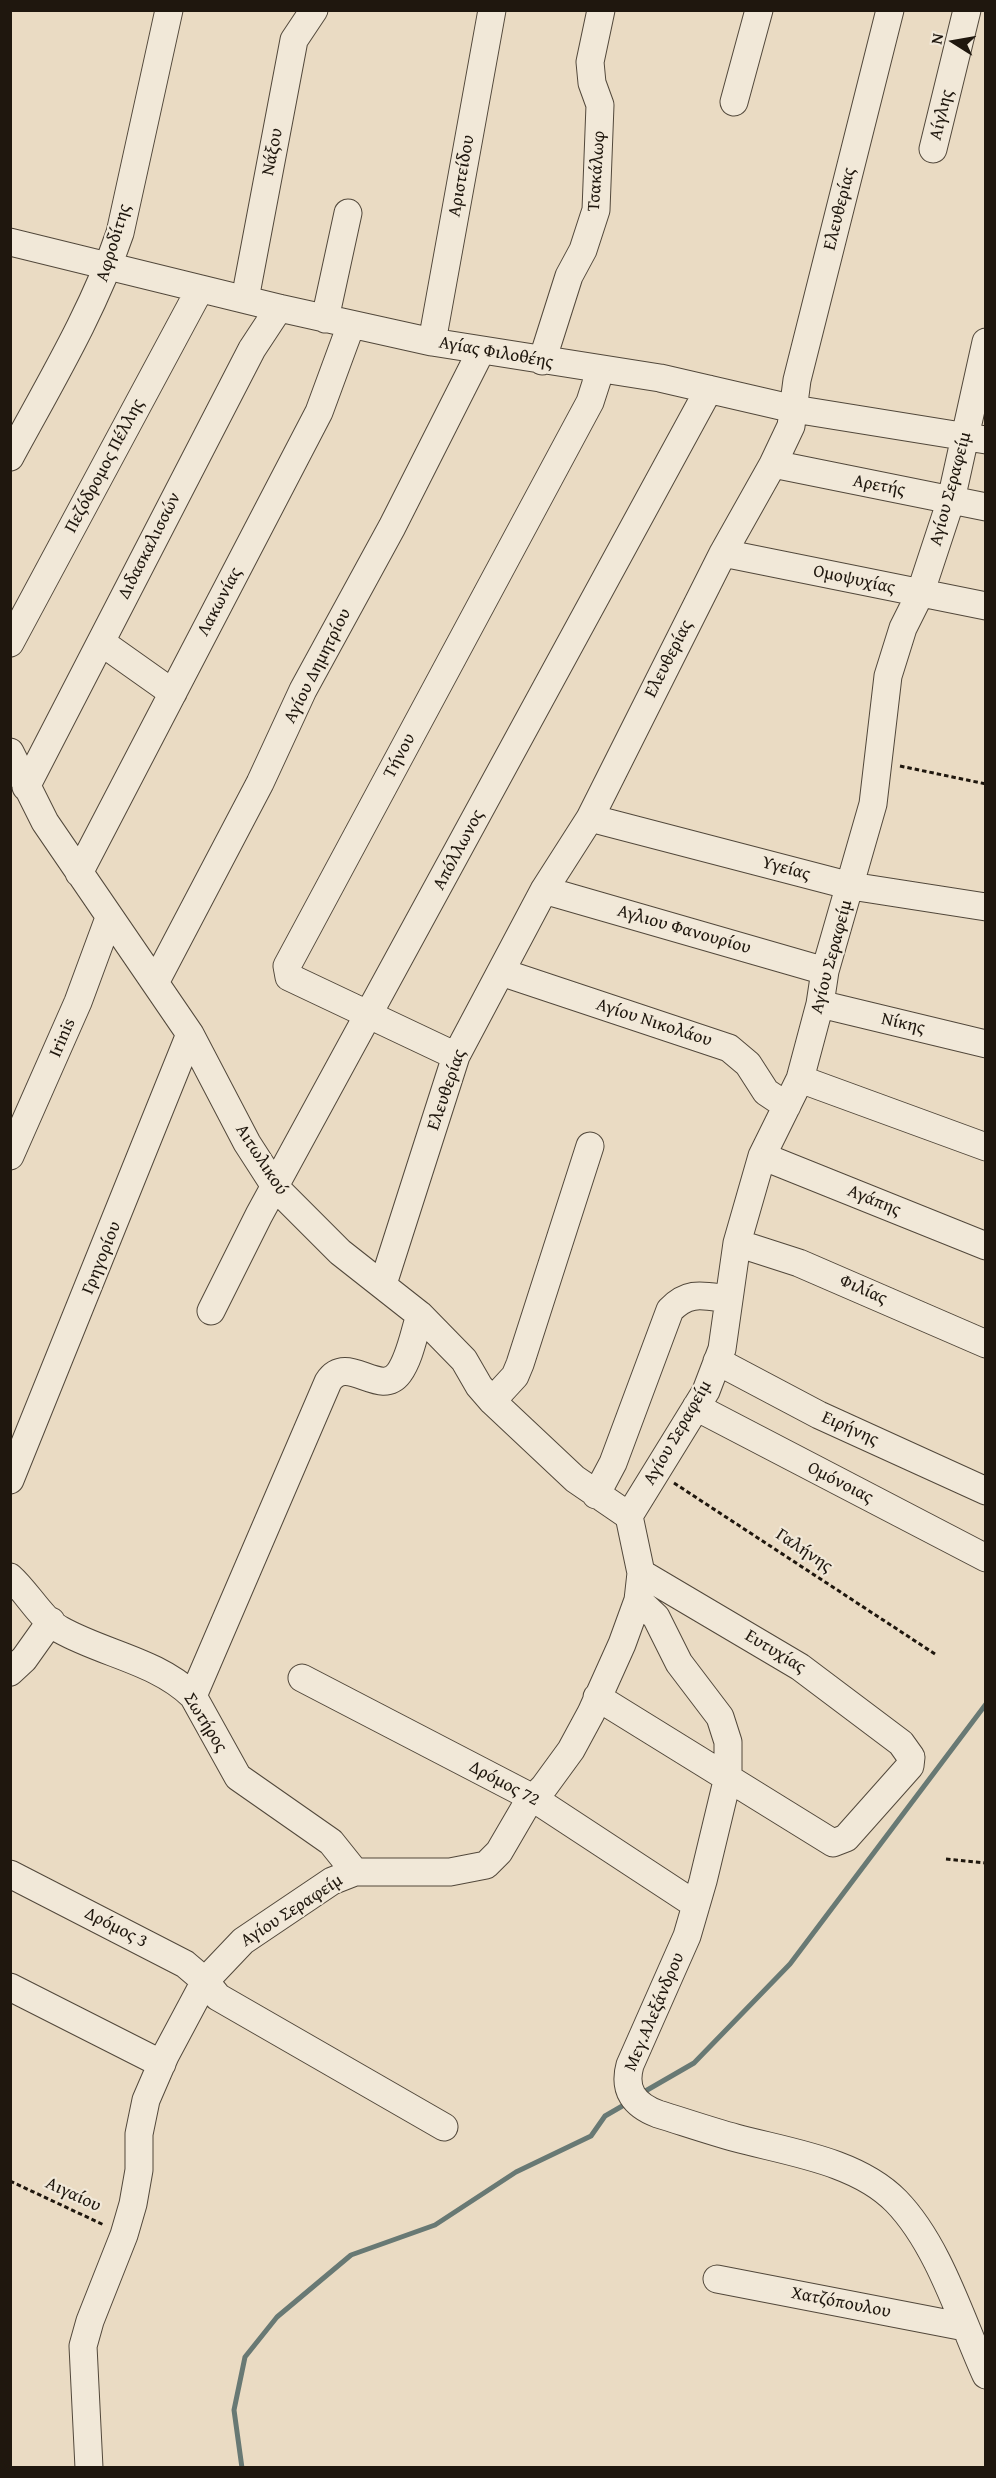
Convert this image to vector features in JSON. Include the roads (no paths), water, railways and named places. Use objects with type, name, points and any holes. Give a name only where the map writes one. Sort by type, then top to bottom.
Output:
[{"type":"street","name":"Αφροδίτης","points":[[10,457],[95,300],[108,267],[120,233],[169,10]]},
{"type":"street","name":"Νάξου","points":[[245,299],[294,40],[314,10]]},
{"type":"street","name":"Αριστείδου","points":[[432,342],[492,10]]},
{"type":"street","name":"Τσακάλωφ","points":[[542,362],[569,276],[583,250],[596,210],[600,105],[592,83],[590,62],[601,10]]},
{"type":"street","points":[[734,102],[759,10]]},
{"type":"street","name":"Ελευθερίας","points":[[383,1284],[456,1056],[544,890],[590,818],[723,553],[773,464],[791,426],[797,380],[890,10]]},
{"type":"street","name":"Αίγλης","points":[[933,149],[967,10]]},
{"type":"street","points":[[325,319],[348,213]]},
{"type":"street","name":"Αγίας Φιλοθέης","points":[[10,242],[325,319],[432,342],[542,362],[660,378],[794,409],[976,438]]},
{"type":"street","name":"Πεζόδρομος Πέλλης","points":[[10,643],[200,289]]},
{"type":"street","name":"Διδασκαλισσών","points":[[26,787],[252,349],[279,308]]},
{"type":"street","name":"Λακωνίας","points":[[79,873],[320,412],[351,325]]},
{"type":"street","name":"Αγίου Σεραφείμ","points":[[629,1516],[696,1407],[722,1349],[737,1243],[762,1156],[800,1079],[820,1004],[825,971],[873,804],[888,676],[903,628],[920,594],[951,500],[976,438],[986,342]]},
{"type":"street","name":"Αγίου Δημητρίου","points":[[156,981],[260,783],[303,690],[392,527],[481,351]]},
{"type":"street","name":"Τήνου","points":[[456,1056],[368,1017],[290,977],[287,966],[590,402],[600,371]]},
{"type":"street","name":"Απόλλωνος","points":[[211,1311],[709,389]]},
{"type":"street","name":"Αρετής","points":[[773,464],[986,507]]},
{"type":"street","name":"Ομοψυχίας","points":[[723,553],[986,606]]},
{"type":"street","points":[[101,642],[173,693]]},
{"type":"street","name":"Αιτωλικού","points":[[10,752],[26,787],[79,873],[156,981],[190,1034],[247,1143],[276,1188],[340,1252],[420,1315],[464,1360],[479,1386],[492,1401],[575,1479],[629,1516]]},
{"type":"street","name":"Υγείας","points":[[590,818],[851,886],[986,907]]},
{"type":"street","name":"Αγλιου Φανουρίου","points":[[544,890],[825,971]]},
{"type":"street","name":"Irinis","points":[[10,1155],[78,1002],[109,918]]},
{"type":"street","name":"Αγίου Νικολάου","points":[[501,972],[729,1048],[748,1064],[766,1092],[787,1106]]},
{"type":"street","name":"Νίκης","points":[[820,1004],[986,1044]]},
{"type":"street","name":"Γρηγορίου","points":[[10,1480],[190,1034]]},
{"type":"street","points":[[800,1079],[986,1147]]},
{"type":"street","points":[[492,1401],[515,1376],[520,1364],[590,1146]]},
{"type":"street","name":"Αγάπης","points":[[762,1156],[986,1246]]},
{"type":"street","name":"Φιλίας","points":[[737,1243],[800,1263],[986,1344]]},
{"type":"street","points":[[596,1495],[613,1463],[670,1310],[684,1298],[690,1296],[729,1299]]},
{"type":"street","points":[[193,1696],[328,1382],[335,1373],[347,1371],[377,1380],[394,1378],[402,1368],[420,1315]]},
{"type":"street","name":"Ειρήνης","points":[[717,1361],[819,1415],[986,1491]]},
{"type":"street","name":"Ομόνοιας","points":[[696,1407],[986,1558]]},
{"type":"street","points":[[629,1516],[641,1573],[638,1600]]},
{"type":"street","name":"Ευτυχίας","points":[[641,1573],[800,1666],[901,1743],[911,1756],[908,1771],[846,1838],[838,1843],[829,1841],[728,1777]]},
{"type":"street","name":"Σωτήρος","points":[[10,1577],[59,1629],[173,1679],[193,1696],[238,1777],[331,1842],[355,1872]]},
{"type":"street","name":"Αγίου Σεραφείμ","points":[[89,2468],[83,2346],[133,2205],[139,2170],[139,2134],[146,2100],[162,2064],[209,1987],[243,1941],[332,1881],[355,1872],[450,1872],[486,1865],[499,1852],[527,1804],[544,1787],[571,1750],[622,1644],[638,1600]]},
{"type":"street","name":"Μεγ.Αλεξάνδρου","points":[[638,1600],[656,1617],[679,1663],[720,1717],[728,1742],[728,1777],[687,1936],[630,2065],[627,2084],[630,2093],[640,2105],[658,2114],[827,2164],[882,2189],[907,2214],[924,2241],[966,2327],[986,2375]]},
{"type":"street","points":[[10,1672],[24,1659],[51,1621]]},
{"type":"street","name":"Δρόμος 72","points":[[302,1678],[533,1798],[696,1905]]},
{"type":"street","points":[[597,1697],[728,1777]]},
{"type":"street","name":"Δρόμος 3","points":[[10,1874],[185,1964],[209,1987],[444,2127]]},
{"type":"street","points":[[10,1987],[162,2064]]},
{"type":"street","name":"Χατζόπουλου","points":[[717,2279],[966,2327]]},
{"type":"waterway","points":[[642,2093],[694,2063],[790,1964],[986,1704]]},
{"type":"waterway","points":[[242,2468],[234,2410],[245,2357],[277,2317],[351,2255],[435,2225],[516,2172],[591,2136],[605,2116],[624,2105]]}]
